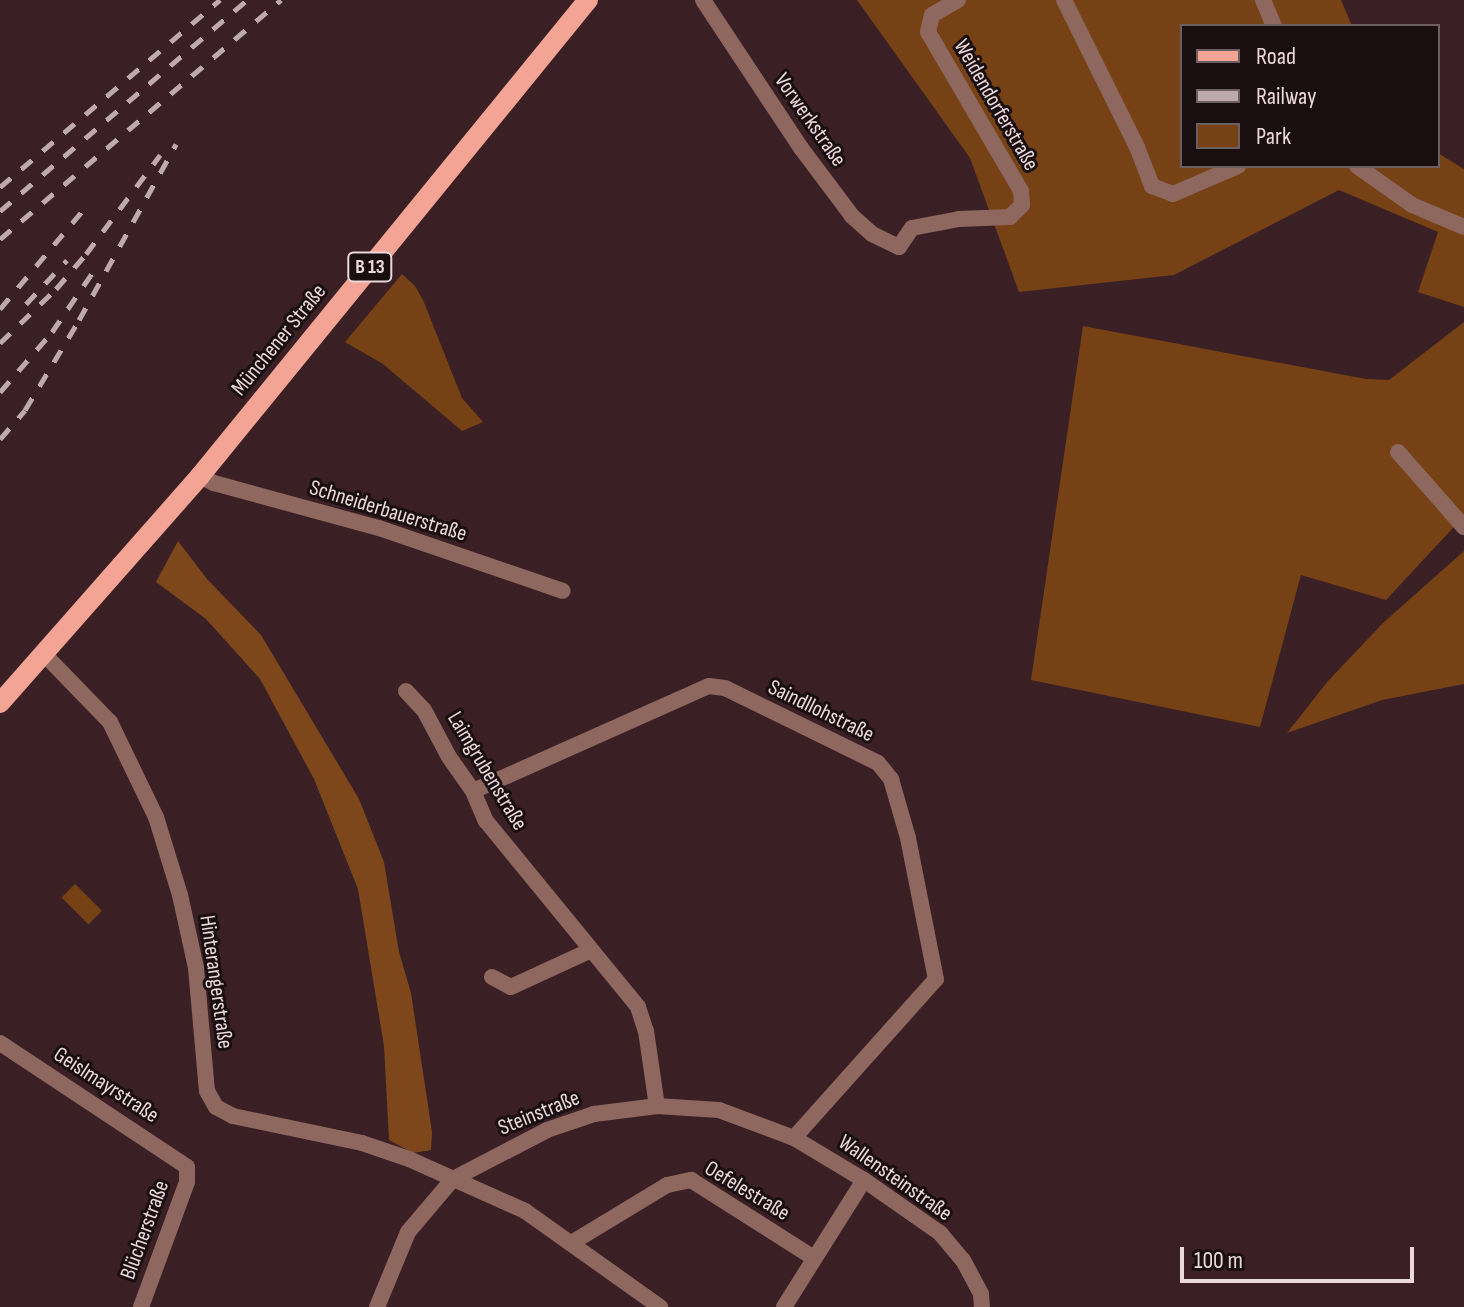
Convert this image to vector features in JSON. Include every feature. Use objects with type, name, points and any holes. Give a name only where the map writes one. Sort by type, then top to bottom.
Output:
[{"type":"main road","name":"Münchener Straße","points":[[0,703],[200,476],[588,0]]},
{"type":"street","name":"Vorwerkstraße","points":[[703,0],[801,148],[852,216],[872,234],[899,247]]},
{"type":"street","name":"Weidendorferstraße","points":[[899,247],[912,228],[959,219],[1010,217],[1022,205],[1021,191],[928,32],[932,15],[958,0]]},
{"type":"street","points":[[1064,0],[1137,147],[1152,186],[1173,194],[1233,168]]},
{"type":"street","points":[[1263,0],[1273,24]]},
{"type":"street","points":[[1360,168],[1412,205],[1464,227]]},
{"type":"street","points":[[1398,452],[1464,527]]},
{"type":"street","name":"Schneiderbauerstraße","points":[[200,476],[214,483],[379,528],[563,591]]},
{"type":"street","name":"Hinterangerstraße","points":[[44,654],[110,722],[156,817],[180,895],[196,968],[207,1091],[216,1107],[233,1116],[362,1143],[409,1159],[453,1179]]},
{"type":"street","name":"Saindllohstraße","points":[[473,791],[709,686],[725,688],[878,763],[891,779],[900,808],[936,979],[794,1138]]},
{"type":"street","name":"Laimgrubenstraße","points":[[406,691],[424,710],[449,757],[473,791],[486,821],[589,951],[638,1007],[646,1031],[657,1106]]},
{"type":"street","points":[[492,977],[511,987],[589,951]]},
{"type":"street","name":"Geislmayrstraße","points":[[0,1043],[187,1167]]},
{"type":"street","name":"Steinstraße","points":[[377,1307],[408,1232],[453,1179],[547,1130],[594,1114],[657,1106],[719,1110],[794,1138]]},
{"type":"street","name":"Wallensteinstraße","points":[[794,1138],[864,1180],[940,1233],[963,1260],[981,1294],[982,1307]]},
{"type":"street","name":"Blücherstraße","points":[[141,1307],[187,1182],[187,1167]]},
{"type":"street","points":[[453,1179],[525,1211],[573,1242],[660,1307]]},
{"type":"street","name":"Oefelestraße","points":[[573,1242],[667,1185],[691,1180],[814,1258]]},
{"type":"street","points":[[784,1307],[864,1180]]},
{"type":"green space","points":[[857,0],[1341,0],[1351,24],[1180,24],[1180,168],[1440,168],[1440,154],[1464,169],[1464,307],[1418,292],[1438,232],[1339,190],[1174,275],[1019,292],[970,158]]},
{"type":"green space","points":[[402,274],[415,286],[423,300],[462,398],[483,422],[462,431],[383,364],[345,342]]},
{"type":"green space","points":[[1464,322],[1464,516],[1386,600],[1301,575],[1260,727],[1031,680],[1083,326],[1366,379],[1389,380]]},
{"type":"green space","points":[[1464,551],[1464,684],[1382,700],[1287,733],[1328,681],[1383,623]]},
{"type":"green space","points":[[75,884],[102,911],[88,924],[62,897]]},
{"type":"shaded area","points":[[178,541],[207,579],[261,635],[359,799],[384,862],[399,952],[411,993],[432,1132],[431,1150],[413,1153],[389,1140],[384,1046],[358,889],[314,779],[260,679],[206,619],[156,582]]},
{"type":"railway","points":[[0,187],[220,0]]},
{"type":"railway","points":[[0,211],[247,0]]},
{"type":"railway","points":[[0,239],[281,0]]},
{"type":"railway","points":[[0,439],[25,410],[79,320],[176,144]]},
{"type":"railway","points":[[0,343],[56,289],[86,254],[160,155]]},
{"type":"railway","points":[[0,309],[89,203]]},
{"type":"railway","points":[[26,304],[67,260]]},
{"type":"railway","points":[[0,392],[52,332],[93,272]]}]
